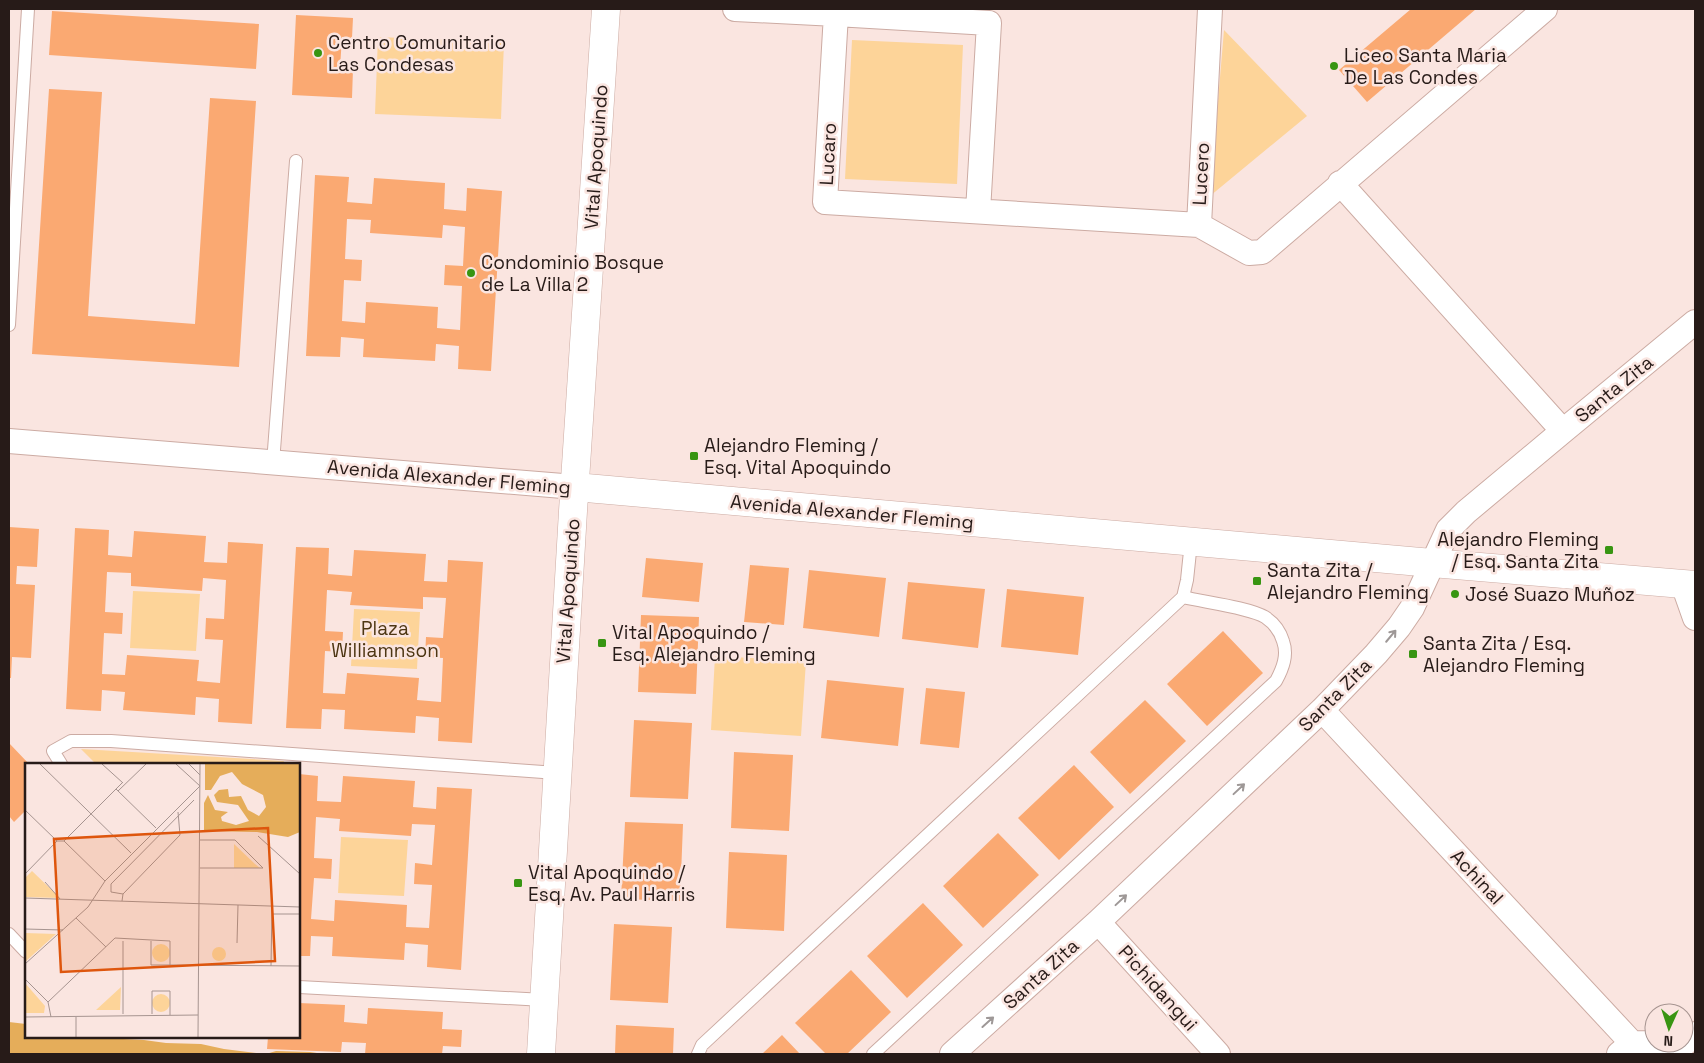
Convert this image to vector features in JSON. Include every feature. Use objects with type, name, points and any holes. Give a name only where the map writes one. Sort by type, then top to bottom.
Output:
[{"type":"street","name":"Vital Apoquindo","points":[[541,1054],[557,772],[606,9]]},
{"type":"street","points":[[735,9],[989,23],[978,211]]},
{"type":"street","name":"Lucero","points":[[1210,9],[1199,225],[1249,253],[1262,252],[1340,183],[1545,9]]},
{"type":"street","name":"Lucaro","points":[[836,14],[825,202],[1199,225]]},
{"type":"street","points":[[1340,183],[1563,431]]},
{"type":"street","name":"Santa Zita","points":[[952,1054],[1098,922],[1322,710],[1376,654],[1412,608],[1448,530],[1466,512],[1563,431],[1689,332]]},
{"type":"street","name":"Avenida Alexander Fleming","points":[[9,441],[575,487],[1689,584]]},
{"type":"street","points":[[1689,584],[1695,618]]},
{"type":"street","name":"Achinal","points":[[1322,710],[1626,1048]]},
{"type":"street","name":"Pichidangui","points":[[1098,922],[1218,1054]]},
{"type":"street","points":[[1626,1048],[1644,1047]]},
{"type":"lane","points":[[9,325],[28,9]]},
{"type":"lane","points":[[273,462],[296,161]]},
{"type":"lane","points":[[698,1054],[702,1045],[1183,597],[1187,580],[1190,542]]},
{"type":"lane","points":[[873,1054],[1276,681],[1285,657],[1284,644],[1280,633],[1273,623],[1263,616],[1252,612],[1183,597]]},
{"type":"lane","points":[[60,763],[53,750],[71,741],[111,741],[557,772]]},
{"type":"lane","points":[[9,934],[25,951]]},
{"type":"lane","points":[[300,987],[544,1000]]},
{"type":"green space","points":[[1224,30],[1307,116],[1210,196]]},
{"type":"green space","points":[[378,37],[504,42],[501,119],[375,114]]},
{"type":"green space","points":[[852,40],[963,45],[957,184],[845,179]]},
{"type":"green space","points":[[133,591],[200,594],[196,651],[130,648]]},
{"type":"green space","name":"Plaza Williamnson","points":[[354,609],[420,612],[417,669],[351,666]]},
{"type":"green space","points":[[715,656],[806,661],[801,736],[711,730]]},
{"type":"green space","points":[[81,749],[284,761],[283,763],[95,763]]},
{"type":"green space","points":[[341,837],[408,840],[404,896],[338,893]]},
{"type":"shaded area","points":[[9,1022],[25,1024],[25,1038],[144,1040],[201,1044],[265,1054],[9,1054]]},
{"type":"shaded area","points":[[276,1051],[310,1052],[324,1054],[266,1054]]},
{"type":"building","points":[[1411,9],[1476,9],[1367,102],[1339,70]]},
{"type":"building","points":[[52,11],[259,24],[256,69],[49,55]]},
{"type":"building","name":"Centro Comunitario Las Condesas","points":[[296,15],[353,18],[352,38],[342,37],[340,68],[353,69],[352,98],[292,95]]},
{"type":"building","points":[[49,89],[102,92],[88,316],[195,324],[210,98],[256,101],[239,367],[32,354]]},
{"type":"building","name":"Condominio Bosque de La Villa 2","points":[[315,175],[349,177],[347,202],[372,204],[374,178],[445,183],[444,209],[466,211],[467,188],[502,191],[491,371],[458,369],[459,346],[436,344],[435,361],[363,357],[364,339],[341,337],[340,357],[306,356]],"holes":[[[347,219],[371,220],[370,233],[442,238],[443,225],[465,227],[463,266],[445,265],[444,285],[462,286],[460,330],[437,328],[438,307],[366,302],[365,323],[342,321],[344,280],[361,281],[362,260],[345,259]]]},
{"type":"building","points":[[9,527],[39,529],[37,567],[17,566],[16,584],[35,585],[31,658],[12,657],[11,678],[9,678]]},
{"type":"building","points":[[75,528],[109,530],[108,555],[132,557],[134,531],[206,536],[204,562],[227,563],[228,542],[263,544],[252,724],[218,722],[219,699],[196,697],[195,715],[123,710],[125,692],[102,690],[101,711],[66,709]],"holes":[[[107,572],[131,573],[131,586],[202,591],[203,578],[226,580],[224,619],[206,618],[205,639],[223,640],[220,683],[197,681],[199,660],[127,655],[125,675],[102,674],[104,633],[122,634],[123,613],[105,612]]]},
{"type":"building","points":[[296,547],[329,548],[328,574],[352,576],[354,550],[426,554],[424,581],[447,582],[448,560],[483,562],[472,743],[438,741],[439,718],[416,716],[415,733],[344,729],[345,710],[322,709],[321,729],[286,728]],"holes":[[[327,590],[352,592],[350,605],[423,609],[423,597],[446,598],[443,638],[426,637],[425,657],[443,658],[441,702],[417,700],[419,678],[347,673],[345,694],[323,693],[325,651],[342,652],[343,632],[325,631]]]},
{"type":"building","points":[[646,558],[703,563],[699,602],[642,597]]},
{"type":"building","points":[[750,565],[789,568],[784,625],[744,622]]},
{"type":"building","points":[[809,570],[886,578],[879,637],[803,628]]},
{"type":"building","points":[[908,582],[985,589],[978,648],[902,639]]},
{"type":"building","points":[[1007,589],[1084,597],[1078,655],[1001,647]]},
{"type":"building","points":[[641,615],[699,617],[696,694],[638,692]]},
{"type":"building","points":[[1223,631],[1263,673],[1207,726],[1167,684]]},
{"type":"building","points":[[827,680],[904,688],[898,746],[821,738]]},
{"type":"building","points":[[926,688],[965,692],[959,748],[920,744]]},
{"type":"building","points":[[1145,700],[1186,741],[1130,794],[1090,752]]},
{"type":"building","points":[[634,720],[692,723],[688,799],[630,797]]},
{"type":"building","points":[[9,743],[28,763],[25,763],[25,811],[14,822],[9,816]]},
{"type":"building","points":[[734,752],[793,755],[789,831],[731,828]]},
{"type":"building","points":[[1074,765],[1114,807],[1059,860],[1018,818]]},
{"type":"building","points":[[300,774],[318,776],[317,801],[341,802],[343,776],[415,781],[413,807],[436,809],[437,787],[472,789],[461,970],[427,967],[428,945],[405,943],[404,960],[332,956],[333,937],[311,936],[310,956],[300,956]],"holes":[[[316,817],[340,819],[339,831],[411,836],[412,824],[435,825],[432,865],[415,863],[414,884],[432,885],[429,928],[406,927],[407,905],[335,900],[334,921],[311,919],[314,878],[331,879],[332,859],[314,858]]]},
{"type":"building","points":[[625,822],[683,824],[680,901],[621,899]]},
{"type":"building","points":[[998,833],[1039,875],[983,928],[943,886]]},
{"type":"building","points":[[729,852],[787,855],[784,931],[726,928]]},
{"type":"building","points":[[923,903],[963,945],[907,998],[867,956]]},
{"type":"building","points":[[614,924],[672,927],[668,1003],[610,1000]]},
{"type":"building","points":[[851,970],[891,1012],[847,1054],[826,1054],[795,1023]]},
{"type":"building","points":[[300,1003],[345,1005],[344,1022],[367,1024],[368,1008],[443,1012],[442,1029],[462,1030],[461,1047],[443,1046],[442,1054],[365,1054],[366,1043],[342,1042],[341,1052],[267,1049],[268,1038],[300,1038]]},
{"type":"building","points":[[616,1025],[674,1028],[673,1054],[615,1054]]},
{"type":"building","points":[[782,1035],[800,1054],[762,1054]]},
{"type":"place","name":"Centro Comunitario Las Condesas","points":[[318,53]]},
{"type":"place","name":"Liceo Santa Maria De Las Condes","points":[[1334,66]]},
{"type":"place","name":"Condominio Bosque de La Villa 2","points":[[471,273]]},
{"type":"place","name":"Alejandro Fleming / Esq. Vital Apoquindo","points":[[694,456]]},
{"type":"place","name":"Alejandro Fleming / Esq. Santa Zita","points":[[1609,550]]},
{"type":"place","name":"Santa Zita / Alejandro Fleming","points":[[1257,581]]},
{"type":"place","name":"José Suazo Muñoz","points":[[1455,594]]},
{"type":"place","name":"Vital Apoquindo / Esq. Alejandro Fleming","points":[[602,643]]},
{"type":"place","name":"Santa Zita / Esq. Alejandro Fleming","points":[[1413,654]]},
{"type":"place","name":"Vital Apoquindo / Esq. Av. Paul Harris","points":[[518,883]]}]
